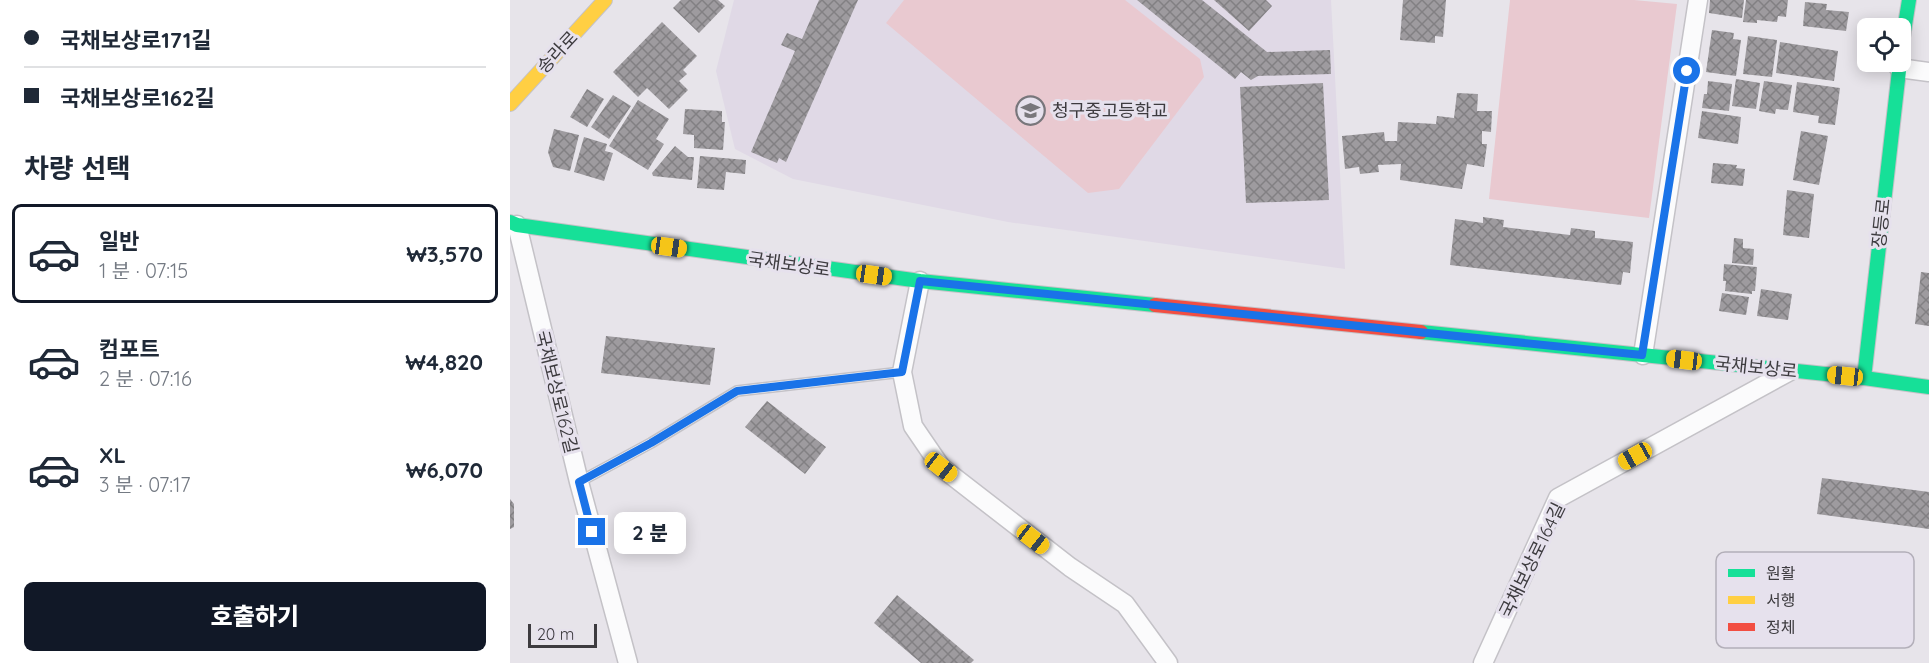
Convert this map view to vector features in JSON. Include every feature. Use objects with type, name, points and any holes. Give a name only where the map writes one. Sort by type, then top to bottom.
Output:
[{"type":"main road","name":"송라로","points":[[511,102],[605,0]]},
{"type":"main road","name":"장등로","points":[[1906,18],[1909,0]]},
{"type":"main road","name":"장등로","points":[[1864,378],[1899,72]]},
{"type":"main road","name":"국채보상로","points":[[513,224],[920,281],[1864,378],[1929,387]]},
{"type":"street","points":[[1642,355],[1698,0]]},
{"type":"street","points":[[1911,66],[1929,72]]},
{"type":"street","name":"국채보상로162길","points":[[513,224],[628,663]]},
{"type":"street","points":[[920,281],[902,372],[913,426],[941,467],[1070,567],[1125,604],[1168,663]]},
{"type":"street","name":"국채보상로164길","points":[[1483,663],[1558,498],[1790,371]]},
{"type":"lane","points":[[579,482],[651,443],[737,391],[902,372]]},
{"type":"shaded area","name":"청구중고등학교","points":[[734,0],[1331,0],[1345,269],[1008,222],[793,179],[735,149],[716,71]]},
{"type":"shaded area","points":[[904,0],[1125,0],[1200,59],[1204,77],[1119,189],[1088,193],[886,23]]},
{"type":"shaded area","points":[[1510,0],[1634,0],[1677,4],[1649,218],[1489,199]]},
{"type":"building","points":[[681,0],[718,0],[725,6],[699,33],[673,8]]},
{"type":"building","points":[[819,0],[858,0],[786,162],[779,158],[777,163],[751,152],[795,51],[781,45],[787,33],[802,39]]},
{"type":"building","points":[[1137,0],[1202,0],[1267,52],[1330,50],[1331,74],[1258,76],[1251,80],[1241,72],[1235,79]]},
{"type":"building","points":[[1214,0],[1266,0],[1272,6],[1249,31]]},
{"type":"building","points":[[1403,0],[1446,0],[1443,37],[1435,36],[1435,43],[1400,40]]},
{"type":"building","points":[[1710,0],[1744,0],[1742,18],[1709,13]]},
{"type":"building","points":[[1746,0],[1788,0],[1786,17],[1778,16],[1777,22],[1757,20],[1757,23],[1743,22]]},
{"type":"building","points":[[1805,2],[1827,4],[1826,10],[1849,12],[1846,31],[1803,26]]},
{"type":"building","points":[[662,22],[697,56],[683,70],[687,74],[679,81],[688,90],[669,109],[647,88],[638,97],[613,72]]},
{"type":"building","points":[[1712,30],[1734,33],[1733,39],[1741,40],[1736,76],[1706,72]]},
{"type":"building","points":[[1748,36],[1777,40],[1772,77],[1743,74]]},
{"type":"building","points":[[1780,42],[1838,51],[1834,81],[1776,73]]},
{"type":"building","points":[[1736,79],[1760,83],[1756,109],[1732,106]]},
{"type":"building","points":[[1708,81],[1732,84],[1729,111],[1702,108],[1704,94],[1707,94]]},
{"type":"building","points":[[1764,81],[1792,85],[1788,110],[1776,109],[1775,114],[1759,111]]},
{"type":"building","points":[[1797,82],[1840,88],[1835,125],[1818,123],[1819,116],[1793,112]]},
{"type":"building","points":[[1323,83],[1329,200],[1246,203],[1240,87]]},
{"type":"building","points":[[587,89],[604,99],[587,127],[570,117]]},
{"type":"building","points":[[1457,93],[1478,94],[1477,111],[1492,111],[1491,132],[1482,131],[1482,144],[1487,144],[1484,167],[1467,164],[1462,189],[1400,180],[1401,164],[1378,165],[1379,172],[1360,174],[1359,167],[1345,169],[1342,136],[1384,132],[1385,141],[1397,141],[1398,122],[1436,124],[1437,116],[1454,118]]},
{"type":"building","points":[[613,95],[631,106],[609,139],[591,127]]},
{"type":"building","points":[[638,100],[669,119],[656,139],[664,144],[648,170],[609,146]]},
{"type":"building","points":[[685,109],[722,111],[722,122],[725,122],[723,150],[694,148],[694,135],[683,134]]},
{"type":"building","points":[[1702,111],[1741,117],[1738,144],[1698,138]]},
{"type":"building","points":[[554,129],[579,135],[570,171],[553,167],[548,152]]},
{"type":"building","points":[[1801,131],[1828,136],[1819,185],[1793,180]]},
{"type":"building","points":[[584,137],[607,144],[605,151],[613,153],[604,181],[574,172]]},
{"type":"building","points":[[675,146],[688,157],[694,157],[692,180],[653,176],[652,173]]},
{"type":"building","points":[[700,156],[746,160],[745,174],[726,172],[724,190],[697,188]]},
{"type":"building","points":[[1713,163],[1737,165],[1736,168],[1745,169],[1743,186],[1711,183]]},
{"type":"building","points":[[1787,190],[1814,194],[1809,238],[1783,235]]},
{"type":"building","points":[[1483,217],[1504,220],[1503,227],[1570,235],[1571,228],[1595,231],[1595,238],[1633,242],[1630,273],[1623,272],[1621,285],[1450,265],[1455,219],[1483,223]]},
{"type":"building","points":[[1734,238],[1743,239],[1743,248],[1754,249],[1753,265],[1732,263]]},
{"type":"building","points":[[1724,264],[1757,267],[1755,291],[1752,291],[1752,294],[1725,291]]},
{"type":"building","points":[[1921,272],[1929,273],[1929,326],[1915,324]]},
{"type":"building","points":[[1761,289],[1792,294],[1788,320],[1757,316]]},
{"type":"building","points":[[1722,293],[1749,297],[1746,315],[1719,311]]},
{"type":"building","points":[[606,336],[715,348],[710,385],[601,373]]},
{"type":"building","points":[[767,401],[826,447],[805,474],[745,427]]},
{"type":"building","points":[[1822,478],[1929,492],[1929,529],[1817,514]]},
{"type":"building","points":[[510,499],[514,504],[514,527],[510,529]]},
{"type":"building","points":[[897,595],[974,660],[971,663],[921,663],[874,623]]},
{"type":"traffic: fast","points":[[1906,18],[1909,0]]},
{"type":"traffic: fast","points":[[1864,378],[1899,72]]},
{"type":"traffic: fast","points":[[510,222],[517,225],[920,281],[1155,305]]},
{"type":"traffic: fast","points":[[1421,332],[1864,378],[1929,387]]},
{"type":"traffic: slow","points":[[510,104],[605,0]]},
{"type":"traffic: jam","points":[[1155,305],[1421,332]]},
{"type":"place","name":"청구중고등학교","points":[[1031,110]]},
{"type":"route","points":[[592,532],[579,482],[651,443],[737,391],[902,372],[920,281],[1642,355],[1687,71]]}]
